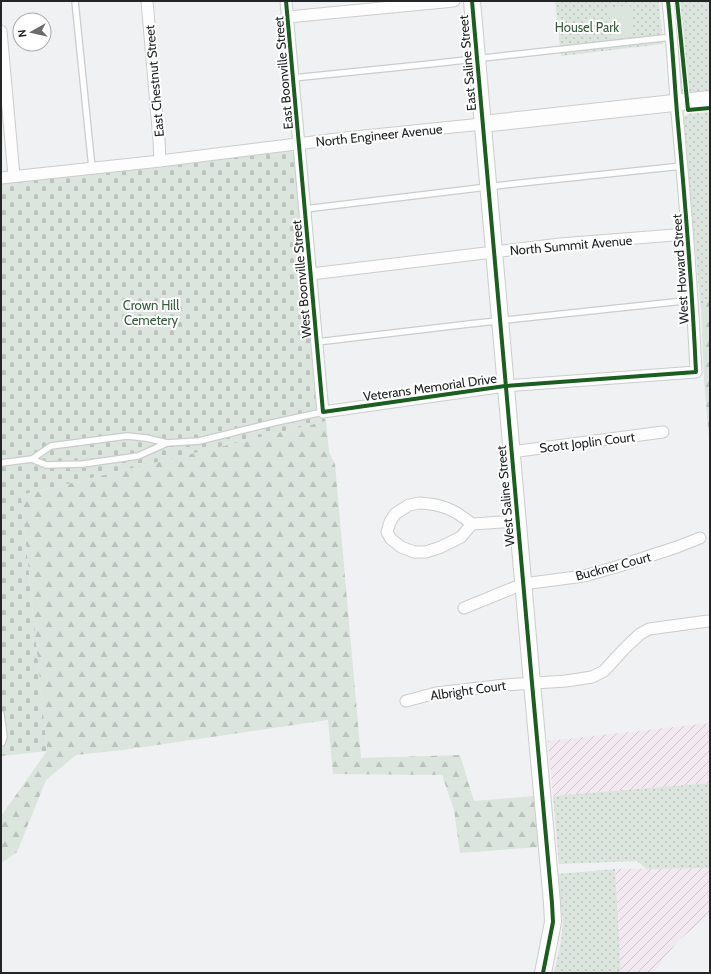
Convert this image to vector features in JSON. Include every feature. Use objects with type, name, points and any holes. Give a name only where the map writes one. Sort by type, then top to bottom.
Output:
[{"type":"street","name":"East Chestnut Street","points":[[147,1],[160,161]]},
{"type":"street","name":"East Boonville Street","points":[[286,1],[299,144]]},
{"type":"street","points":[[288,17],[454,1]]},
{"type":"street","name":"East Saline Street","points":[[472,1],[482,124]]},
{"type":"street","name":"West Howard Street","points":[[635,376],[696,372],[693,300],[668,1]]},
{"type":"street","points":[[1,31],[6,151],[14,176]]},
{"type":"street","name":"North Engineer Avenue","points":[[1,178],[710,99]]},
{"type":"street","name":"West Saline Street","points":[[482,124],[552,903],[553,922],[543,973]]},
{"type":"street","name":"West Boonville Street","points":[[299,144],[323,412]]},
{"type":"street","name":"North Summit Avenue","points":[[311,274],[560,244],[687,234]]},
{"type":"street","name":"Veterans Memorial Drive","points":[[323,412],[505,386],[635,376]]},
{"type":"street","name":"Scott Joplin Court","points":[[511,452],[663,432]]},
{"type":"street","points":[[472,524],[461,537],[441,547],[426,552],[414,552],[401,547],[390,539],[387,532],[390,522],[395,514],[409,506],[419,504],[432,504],[444,507],[461,514],[472,524],[518,521]]},
{"type":"street","name":"Buckner Court","points":[[464,608],[523,584],[584,576],[671,549],[700,538]]},
{"type":"street","name":"Albright Court","points":[[406,701],[436,692],[566,681],[592,677],[604,671],[640,634],[649,629],[708,621]]},
{"type":"lane","points":[[75,1],[92,168]]},
{"type":"lane","points":[[293,78],[672,37]]},
{"type":"lane","points":[[305,209],[682,166]]},
{"type":"lane","points":[[317,342],[499,320],[693,300]]},
{"type":"lane","name":"Veterans Memorial Drive","points":[[32,459],[51,446],[127,436],[146,438],[167,443],[199,441],[323,412]]},
{"type":"lane","name":"Veterans Memorial Drive","points":[[1,463],[32,459],[46,464],[83,464],[138,456],[167,443]]},
{"type":"lane","points":[[1,714],[4,737],[1,743]]},
{"type":"shaded area","points":[[710,723],[710,783],[553,796],[548,741]]},
{"type":"shaded area","points":[[710,868],[710,914],[678,941],[652,973],[621,973],[615,869]]},
{"type":"green space","name":"Housel Park","points":[[555,1],[659,1],[663,44],[561,56]]},
{"type":"green space","points":[[673,1],[710,1],[710,93],[682,97]]},
{"type":"green space","points":[[630,5],[633,37],[612,39],[609,8]]},
{"type":"green space","points":[[710,112],[710,298],[701,310],[683,117],[689,114]]},
{"type":"green space","name":"Crown Hill Cemetery","points":[[288,149],[294,153],[316,404],[326,421],[21,495],[47,751],[1,756],[1,182]]},
{"type":"green space","points":[[710,298],[709,439],[704,380],[701,310]]},
{"type":"green space","points":[[326,421],[329,452],[335,464],[361,758],[460,755],[474,801],[534,796],[539,847],[460,853],[454,810],[442,775],[333,774],[328,720],[123,750],[76,755],[46,780],[17,852],[1,863],[1,816],[47,751],[21,495]]},
{"type":"green space","points":[[710,783],[710,868],[647,869],[637,861],[559,864],[553,796]]},
{"type":"green space","points":[[615,869],[621,973],[554,973],[561,941],[563,923],[558,874]]},
{"type":"cycle path","points":[[286,1],[323,412],[505,386],[696,372],[688,242],[668,1]]},
{"type":"cycle path","points":[[472,1],[552,903],[553,922],[543,973]]},
{"type":"cycle path","points":[[677,1],[688,110],[710,108]]}]
